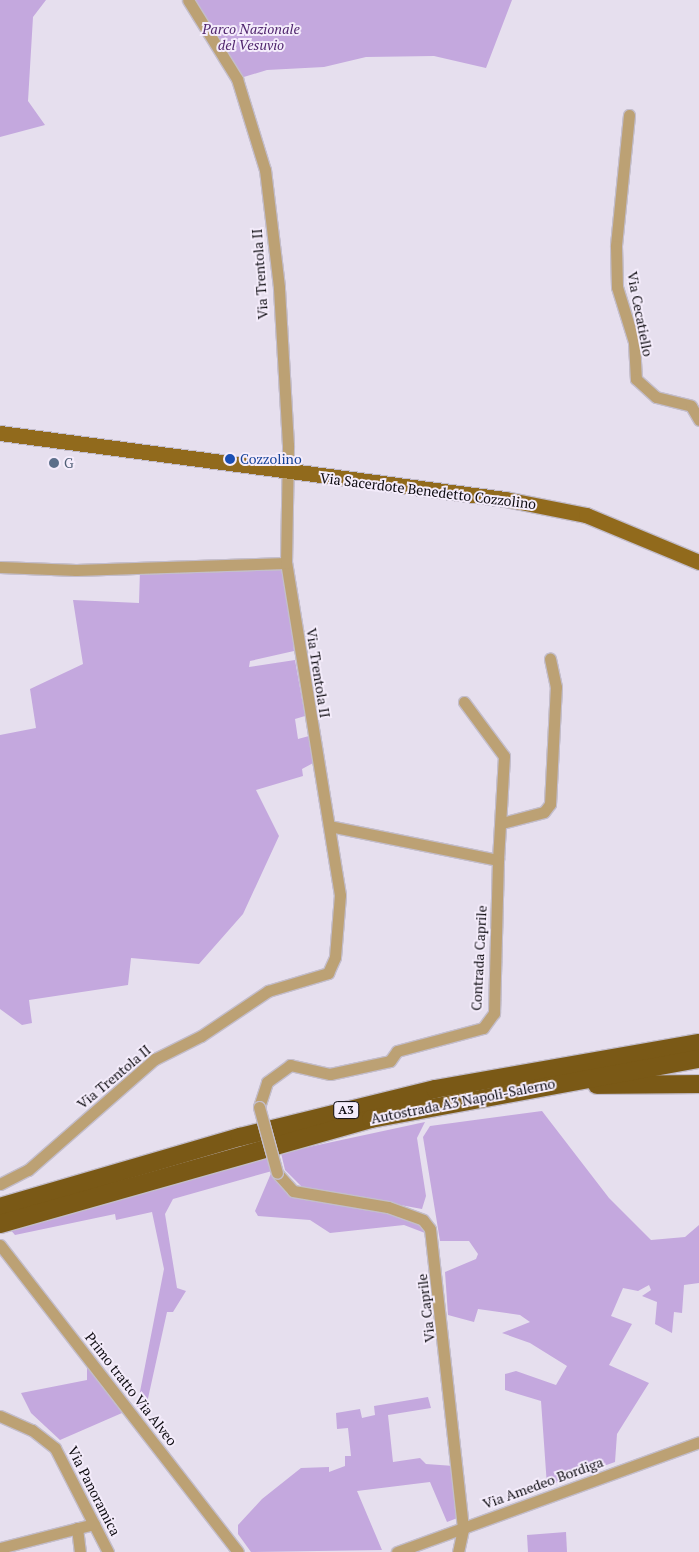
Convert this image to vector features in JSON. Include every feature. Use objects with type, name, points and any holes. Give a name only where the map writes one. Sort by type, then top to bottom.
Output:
[{"type":"highway","name":"Autostrada A3 Napoli-Salerno","points":[[1,1218],[232,1140],[435,1089],[699,1043]]},
{"type":"highway","name":"Autostrada A3 Napoli-Salerno","points":[[1,1218],[245,1152],[443,1103],[699,1059]]},
{"type":"highway","points":[[443,1103],[616,1083],[699,1084]]},
{"type":"main road","name":"Via Sacerdote Benedetto Cozzolino","points":[[0,433],[287,472],[505,498],[586,515],[699,562]]},
{"type":"street","name":"Via Trentola II","points":[[0,1184],[28,1170],[155,1059],[201,1036],[268,991],[328,973],[334,967],[340,896],[286,564],[290,511],[279,287],[266,170],[237,79],[188,0]]},
{"type":"street","name":"Via Cecatiello","points":[[630,115],[616,246],[617,287],[634,342],[636,379],[656,397],[690,406],[699,420]]},
{"type":"street","points":[[0,567],[76,570],[286,564]]},
{"type":"street","points":[[502,823],[544,812],[550,804],[556,687],[550,660]]},
{"type":"street","points":[[330,826],[498,860],[502,823],[504,756],[464,702]]},
{"type":"street","name":"Contrada Caprile","points":[[277,1173],[259,1108],[267,1082],[290,1066],[330,1074],[390,1061],[397,1051],[482,1028],[490,1022],[494,1013],[498,860]]},
{"type":"street","name":"Via Caprile","points":[[277,1173],[293,1191],[388,1207],[423,1220],[430,1229],[463,1528],[458,1552]]},
{"type":"street","name":"Primo tratto Via Alveo","points":[[0,1244],[238,1552]]},
{"type":"street","name":"Via Panoramica","points":[[0,1416],[32,1430],[55,1448],[108,1552]]},
{"type":"street","name":"Via Amedeo Bordiga","points":[[397,1552],[699,1442]]},
{"type":"street","points":[[0,1548],[94,1524]]},
{"type":"street","points":[[77,1528],[80,1552]]},
{"type":"green space","points":[[0,0],[46,0],[33,17],[28,101],[45,125],[0,137]]},
{"type":"green space","name":"Parco Nazionale del Vesuvio","points":[[184,0],[512,0],[486,68],[434,56],[366,57],[324,67],[267,70],[234,80]]},
{"type":"green space","points":[[286,569],[294,651],[250,661],[249,667],[295,660],[305,716],[295,719],[298,739],[309,736],[315,762],[302,769],[303,776],[256,790],[279,836],[243,914],[199,964],[131,958],[128,985],[29,1000],[32,1023],[22,1025],[0,1009],[0,735],[36,728],[30,689],[83,664],[73,600],[139,603],[140,570]]},
{"type":"green space","points":[[542,1111],[609,1198],[651,1240],[685,1237],[699,1225],[699,1283],[684,1285],[682,1313],[674,1312],[672,1333],[655,1324],[657,1302],[642,1296],[651,1290],[649,1285],[638,1291],[623,1288],[611,1316],[632,1324],[609,1365],[649,1383],[617,1434],[615,1462],[547,1486],[541,1401],[505,1390],[505,1374],[516,1371],[556,1385],[567,1366],[530,1343],[502,1333],[530,1322],[520,1315],[478,1309],[474,1322],[448,1315],[445,1272],[476,1259],[478,1254],[469,1241],[440,1241],[423,1137],[430,1126]]},
{"type":"green space","points":[[425,1122],[417,1138],[426,1196],[422,1209],[302,1187],[285,1170],[281,1153]]},
{"type":"green space","points":[[267,1157],[294,1194],[398,1212],[420,1224],[425,1233],[404,1225],[330,1233],[310,1220],[258,1216],[255,1211],[272,1171],[173,1199],[165,1214],[177,1288],[186,1291],[173,1312],[167,1312],[147,1403],[137,1407],[164,1269],[152,1212],[116,1220],[115,1214],[15,1235],[9,1228]]},
{"type":"green space","points":[[87,1365],[122,1413],[60,1440],[31,1413],[21,1393],[87,1380]]},
{"type":"green space","points":[[428,1397],[431,1408],[388,1415],[393,1462],[420,1458],[426,1464],[454,1466],[460,1517],[447,1522],[430,1482],[357,1491],[382,1550],[251,1552],[238,1534],[238,1525],[262,1499],[301,1468],[329,1467],[329,1472],[345,1466],[345,1456],[351,1456],[348,1428],[337,1429],[336,1413],[360,1409],[362,1418],[375,1415],[374,1406]]},
{"type":"green space","points":[[566,1532],[567,1552],[528,1552],[527,1535]]},
{"type":"place","name":"Cozzolino","points":[[230,459]]},
{"type":"place","name":"G","points":[[54,463]]}]
